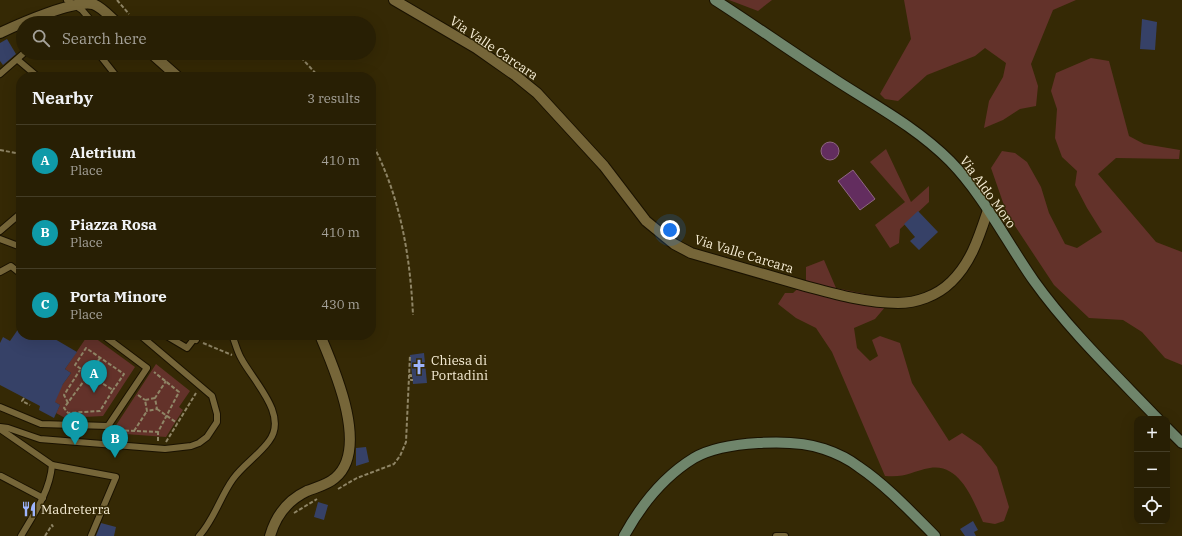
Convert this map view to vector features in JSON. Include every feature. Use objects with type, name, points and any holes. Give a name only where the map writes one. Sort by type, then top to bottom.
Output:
[{"type":"main road","name":"Via Aldo Moro","points":[[715,0],[831,77],[906,124],[933,145],[951,162],[988,210],[1034,281],[1055,308],[1155,416]]},
{"type":"main road","points":[[1170,431],[1182,443]]},
{"type":"main road","points":[[624,536],[636,515],[648,499],[676,470],[696,457],[721,449],[751,443],[790,443],[824,449],[859,467],[893,495],[936,536]]},
{"type":"street","name":"Via Valle Carcara","points":[[394,0],[476,48],[516,76],[537,93],[604,166],[646,221],[674,244],[691,253],[837,294],[875,302],[899,303],[915,301],[928,297],[949,284],[964,268],[975,247],[988,210]]},
{"type":"street","points":[[37,16],[71,3],[93,4],[98,6],[109,16]]},
{"type":"street","points":[[0,33],[16,25]]},
{"type":"street","points":[[159,60],[172,72]]},
{"type":"street","points":[[270,536],[278,517],[294,498],[335,478],[346,461],[349,436],[348,411],[338,380],[322,340]]},
{"type":"lane","points":[[71,3],[85,16]]},
{"type":"lane","points":[[0,74],[18,60],[32,72]]},
{"type":"lane","points":[[104,60],[114,72]]},
{"type":"lane","points":[[0,231],[16,217]]},
{"type":"lane","points":[[0,239],[16,246]]},
{"type":"lane","points":[[0,272],[10,266],[16,270]]},
{"type":"lane","points":[[0,407],[40,424],[108,426],[147,368],[110,340]]},
{"type":"lane","points":[[0,428],[8,428],[40,439],[165,449],[191,446],[199,443],[207,437],[217,422],[217,414],[212,396],[149,340]]},
{"type":"lane","points":[[173,340],[187,348],[193,340]]},
{"type":"lane","points":[[198,536],[215,513],[233,478],[269,441],[276,430],[275,417],[266,396],[241,357],[234,340]]},
{"type":"lane","points":[[0,428],[52,464],[116,476],[91,536]]},
{"type":"lane","points":[[21,536],[43,498],[51,473],[52,464]]},
{"type":"lane","points":[[1,476],[43,498]]},
{"type":"lane","points":[[776,536],[785,536]]},
{"type":"path","points":[[117,0],[129,14]]},
{"type":"path","points":[[303,60],[314,72]]},
{"type":"path","points":[[0,150],[16,153]]},
{"type":"path","points":[[376,151],[382,162],[398,210],[408,253],[413,315]]},
{"type":"path","points":[[198,340],[216,350],[236,357]]},
{"type":"path","points":[[86,372],[86,378],[64,408],[68,413],[100,411],[124,374],[86,348],[75,365],[86,372],[91,371],[100,358]]},
{"type":"path","points":[[335,490],[357,478],[394,464],[400,456],[406,442],[410,355]]},
{"type":"path","points":[[68,403],[64,395],[80,369]]},
{"type":"path","points":[[91,371],[92,377]]},
{"type":"path","points":[[409,375],[411,380],[413,380]]},
{"type":"path","points":[[86,378],[89,379],[92,377],[113,390]]},
{"type":"path","points":[[157,409],[156,398],[166,381],[178,392],[158,432],[158,438]]},
{"type":"path","points":[[24,398],[22,401],[30,405]]},
{"type":"path","points":[[134,431],[147,411],[145,400],[156,398]]},
{"type":"path","points":[[158,442],[165,443],[188,404]]},
{"type":"path","points":[[147,411],[157,409],[177,423]]},
{"type":"path","points":[[109,430],[158,432]]},
{"type":"path","points":[[288,517],[322,496]]},
{"type":"path","points":[[45,536],[52,525],[53,527]]},
{"type":"shaded area","points":[[729,0],[772,0],[758,11]]},
{"type":"shaded area","points":[[904,0],[1076,0],[1053,10],[1031,64],[1038,86],[1036,106],[1020,109],[1003,120],[984,128],[989,101],[1003,77],[1006,63],[985,48],[975,56],[927,75],[898,101],[885,99],[880,94],[911,39]]},
{"type":"shaded area","points":[[1091,58],[1109,61],[1129,136],[1144,144],[1180,150],[1179,159],[1116,158],[1098,174],[1156,242],[1182,252],[1182,365],[1165,358],[1142,332],[1123,320],[1089,318],[1054,285],[1007,214],[991,168],[1002,151],[1015,153],[1027,162],[1041,187],[1049,213],[1065,244],[1077,248],[1102,232],[1075,185],[1077,171],[1062,157],[1055,138],[1057,109],[1051,91],[1056,73]]},
{"type":"shaded area","points":[[830,142],[836,145],[839,151],[836,157],[830,160],[824,157],[821,151],[824,145]]},
{"type":"shaded area","points":[[886,149],[911,202],[929,186],[929,202],[900,229],[899,243],[890,248],[875,225],[905,202],[870,162]]},
{"type":"shaded area","points":[[853,170],[875,199],[860,210],[838,181]]},
{"type":"shaded area","points":[[824,260],[836,288],[880,297],[886,306],[875,319],[854,328],[857,348],[870,361],[878,356],[872,340],[880,336],[900,343],[912,383],[949,441],[962,433],[981,446],[997,467],[1009,507],[1004,521],[995,524],[983,522],[970,494],[964,485],[950,471],[940,468],[930,468],[904,475],[885,476],[832,352],[816,328],[796,318],[778,304],[785,293],[793,293],[806,281],[806,267]]},
{"type":"shaded area","points":[[85,340],[98,340],[135,367],[103,416],[65,418],[56,413],[60,405],[51,400],[71,373],[65,369]]},
{"type":"shaded area","points":[[156,364],[190,391],[179,407],[183,410],[166,437],[111,433]]},
{"type":"building","points":[[1142,19],[1157,22],[1155,50],[1140,49]]},
{"type":"building","points":[[7,39],[16,54],[3,65],[0,61],[0,43]]},
{"type":"building","points":[[918,211],[938,232],[919,250],[910,241],[915,237],[904,224]]},
{"type":"building","points":[[16,332],[16,340],[57,340],[77,352],[65,369],[71,373],[63,384],[55,402],[60,405],[54,418],[39,410],[40,406],[0,385],[0,343],[3,337],[10,341]]},
{"type":"building","name":"Chiesa di Portadini","points":[[424,353],[427,383],[413,384],[410,355]]},
{"type":"building","points":[[366,447],[369,462],[356,466],[356,448]]},
{"type":"building","points":[[318,502],[328,505],[324,520],[314,517]]},
{"type":"building","points":[[973,521],[978,530],[974,532],[976,536],[965,536],[960,529]]},
{"type":"building","points":[[101,523],[116,527],[114,536],[96,536]]},
{"type":"place","name":"Chiesa di Portadini","points":[[419,367]]},
{"type":"place","name":"Aletrium","points":[[94,393]]},
{"type":"place","name":"Porta Minore","points":[[75,445]]},
{"type":"place","name":"Piazza Rosa","points":[[115,458]]},
{"type":"place","name":"Madreterra","points":[[29,509]]}]
